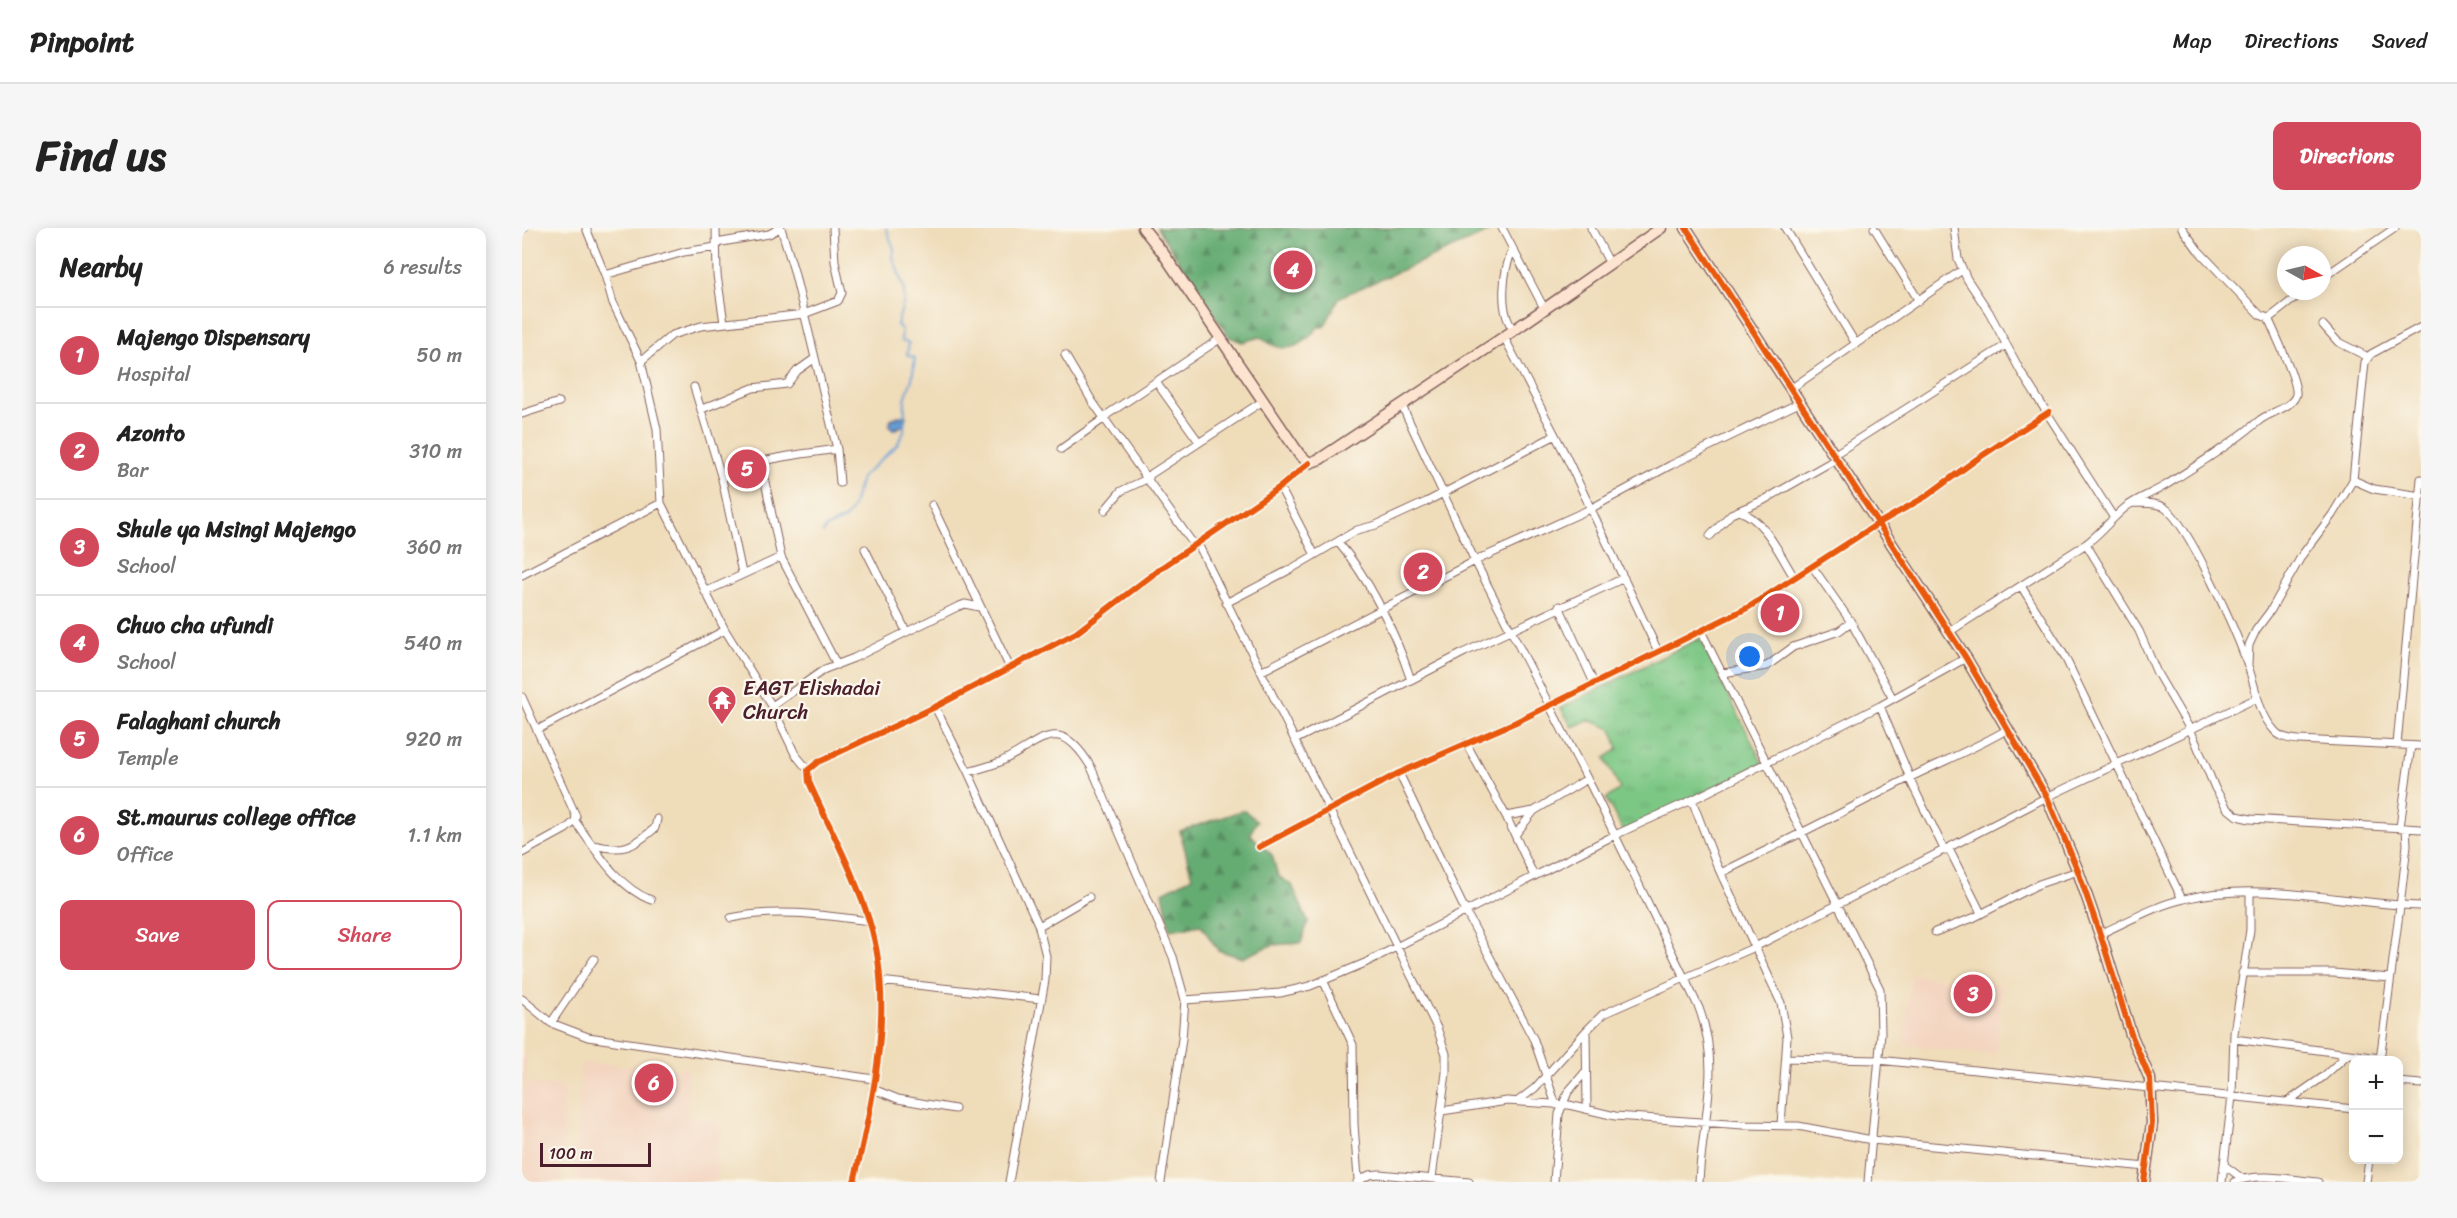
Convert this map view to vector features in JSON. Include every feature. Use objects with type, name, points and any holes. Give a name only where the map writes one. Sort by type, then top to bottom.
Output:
[{"type":"street","points":[[586,228],[623,327],[641,361],[657,429],[661,503],[725,630],[772,706],[795,754],[808,770],[809,782],[842,853],[869,921],[880,981],[880,1018],[873,1089],[854,1182]]},
{"type":"street","points":[[716,228],[724,323]]},
{"type":"street","points":[[605,275],[684,252],[778,232],[781,228]]},
{"type":"street","points":[[781,228],[837,449],[840,483]]},
{"type":"street","points":[[641,361],[672,334],[724,323],[804,314],[841,300],[833,228]]},
{"type":"street","points":[[1143,228],[1164,253],[1299,454],[1309,463]]},
{"type":"street","points":[[1502,228],[1544,308]]},
{"type":"street","points":[[1591,228],[1609,262]]},
{"type":"street","points":[[808,770],[818,762],[934,707],[1076,633],[1195,544],[1280,487],[1309,463],[1320,459],[1402,406],[1661,228]]},
{"type":"street","points":[[1686,228],[1966,658],[2047,797],[2078,871],[2131,1034],[2152,1090],[2152,1123],[2144,1182]]},
{"type":"street","points":[[1785,228],[1856,344]]},
{"type":"street","points":[[1874,228],[1919,301]]},
{"type":"street","points":[[1954,228],[1962,270],[2114,519]]},
{"type":"street","points":[[1949,632],[2086,544],[2104,531],[2133,503],[2230,445],[2266,415],[2294,399],[2295,384],[2289,372],[2283,348],[2268,318],[2260,315],[2248,304],[2198,250],[2182,228]]},
{"type":"street","points":[[2331,272],[2395,228]]},
{"type":"street","points":[[1513,249],[1505,282],[1505,305],[1508,324],[1514,330]]},
{"type":"street","points":[[1792,388],[1962,270]]},
{"type":"street","points":[[2268,318],[2292,300]]},
{"type":"street","points":[[2323,326],[2338,342],[2368,357]]},
{"type":"street","points":[[2248,666],[2249,645],[2256,630],[2353,480],[2362,368],[2368,357],[2421,327]]},
{"type":"street","points":[[1504,337],[1658,649]]},
{"type":"street","points":[[1060,449],[1221,338]]},
{"type":"street","points":[[1710,536],[1731,514],[1764,500],[1836,456],[2006,345]]},
{"type":"street","points":[[1065,356],[1195,544],[1262,671],[1437,1028],[1446,1054],[1442,1110],[1432,1178]]},
{"type":"street","points":[[702,409],[753,388],[787,384],[797,371],[814,359]]},
{"type":"street","points":[[1156,382],[1199,442]]},
{"type":"street","points":[[694,387],[722,479],[742,573]]},
{"type":"street","points":[[1105,510],[1121,492],[1149,477],[1263,401]]},
{"type":"street","points":[[522,414],[559,402]]},
{"type":"street","points":[[1262,671],[1475,561],[1590,509],[1671,465],[1801,402]]},
{"type":"street","points":[[1402,406],[1475,561],[1587,779],[1699,1008],[1711,1047],[1707,1123],[1699,1182]]},
{"type":"street","points":[[1258,847],[1399,773],[1749,607],[1879,523],[1925,497],[2049,412]]},
{"type":"street","points":[[1226,603],[1357,530],[1376,525],[1554,436]]},
{"type":"street","points":[[722,479],[739,469],[761,463],[837,449]]},
{"type":"street","points":[[761,463],[781,557],[837,665]]},
{"type":"street","points":[[2397,745],[2421,478]]},
{"type":"street","points":[[2353,480],[2374,489],[2420,496]]},
{"type":"street","points":[[1280,487],[1315,555]]},
{"type":"street","points":[[522,575],[661,503]]},
{"type":"street","points":[[2133,503],[2163,507],[2179,522],[2204,567],[2248,666],[2257,698],[2275,732],[2287,738],[2421,746]]},
{"type":"street","points":[[932,505],[1010,668]]},
{"type":"street","points":[[1739,511],[1754,518],[1761,526],[1794,577]]},
{"type":"street","points":[[1338,542],[1366,577],[1397,641],[1411,680]]},
{"type":"street","points":[[2086,544],[2139,631],[2157,673],[2191,731],[2215,788],[2227,808],[2237,816],[2265,820],[2421,829]]},
{"type":"street","points":[[865,549],[906,631]]},
{"type":"street","points":[[705,592],[781,557]]},
{"type":"street","points":[[1812,566],[1851,622],[1893,699]]},
{"type":"street","points":[[1295,741],[1559,606],[1624,578]]},
{"type":"street","points":[[2021,586],[2064,655],[2182,899]]},
{"type":"street","points":[[772,706],[789,696],[807,680],[906,631],[965,604],[979,607]]},
{"type":"street","points":[[1559,606],[1593,681]]},
{"type":"street","points":[[1722,673],[1767,666],[1793,646],[1839,631],[1851,622]]},
{"type":"street","points":[[537,730],[725,630]]},
{"type":"street","points":[[1701,631],[1880,988],[1878,1060],[1868,1182]]},
{"type":"street","points":[[1185,1000],[1280,993],[1323,980],[1397,946],[1615,835],[1692,800],[1880,706],[1966,658]]},
{"type":"street","points":[[522,697],[574,809],[575,821],[628,886],[651,900]]},
{"type":"street","points":[[1518,1101],[1535,1088],[1546,1073],[1603,1014],[1755,946],[2047,797],[2257,698]]},
{"type":"street","points":[[1880,706],[1910,778],[1981,913]]},
{"type":"street","points":[[934,707],[968,772],[1039,926],[1046,956],[1041,999],[1009,1182]]},
{"type":"street","points":[[1721,873],[1983,744],[2008,729]]},
{"type":"street","points":[[968,772],[998,763],[1050,734],[1060,735],[1078,747],[1092,767],[1177,967],[1185,1000],[1182,1039],[1161,1182]]},
{"type":"street","points":[[1466,743],[1506,816],[1534,876]]},
{"type":"street","points":[[2380,1056],[2407,844],[2403,827],[2411,746]]},
{"type":"street","points":[[1399,773],[1466,912],[1523,1019],[1559,1105],[1554,1182]]},
{"type":"street","points":[[1515,835],[1534,811],[1587,779]]},
{"type":"street","points":[[1692,800],[1786,1023],[1781,1125]]},
{"type":"street","points":[[1506,816],[1534,811]]},
{"type":"street","points":[[593,844],[612,849],[624,849],[656,828],[657,819]]},
{"type":"street","points":[[522,853],[566,829],[575,821]]},
{"type":"street","points":[[1935,932],[2039,885],[2078,871]]},
{"type":"street","points":[[2100,934],[2182,899],[2222,892],[2250,892],[2421,906]]},
{"type":"street","points":[[2222,1182],[2232,1096],[2234,1039],[2250,930],[2250,892]]},
{"type":"street","points":[[1039,926],[1089,897]]},
{"type":"street","points":[[731,918],[746,914],[788,913],[869,921]]},
{"type":"street","points":[[551,1023],[594,959]]},
{"type":"street","points":[[2242,973],[2333,973],[2390,978]]},
{"type":"street","points":[[1323,980],[1353,1045],[1354,1124],[1358,1181],[1379,1174],[1469,1182]]},
{"type":"street","points":[[880,981],[1041,999]]},
{"type":"street","points":[[522,999],[551,1023],[580,1034],[621,1043],[874,1078]]},
{"type":"street","points":[[1586,1031],[1587,1107]]},
{"type":"street","points":[[2234,1039],[2355,1056]]},
{"type":"street","points":[[2287,1102],[2323,1077],[2347,1055]]},
{"type":"street","points":[[1785,1058],[1878,1060],[2152,1090],[2349,1108]]},
{"type":"street","points":[[1559,1105],[1586,1071]]},
{"type":"street","points":[[2403,1082],[2421,1084]]},
{"type":"street","points":[[873,1089],[898,1099],[955,1109]]},
{"type":"street","points":[[1442,1110],[1518,1101],[1587,1107],[1615,1116],[1707,1123],[1781,1125],[1872,1140],[2146,1167]]},
{"type":"street","points":[[2367,1182],[2369,1164]]},
{"type":"street","points":[[2224,1166],[2239,1180],[2318,1182]]},
{"type":"shaded area","points":[[1911,975],[2003,985],[1996,1055],[1903,1045]]},
{"type":"shaded area","points":[[522,1054],[527,1054],[526,1084],[565,1086],[561,1182],[522,1182]]},
{"type":"shaded area","points":[[581,1063],[687,1069],[688,1118],[717,1120],[718,1182],[575,1182]]},
{"type":"green space","points":[[1157,228],[1489,228],[1487,233],[1340,297],[1324,327],[1318,327],[1312,335],[1298,345],[1284,348],[1277,347],[1261,337],[1242,342],[1229,337]]},
{"type":"green space","points":[[1700,638],[1763,764],[1624,832],[1606,799],[1620,789],[1605,758],[1618,749],[1612,729],[1589,720],[1572,727],[1561,708]]},
{"type":"green space","points":[[1244,810],[1257,821],[1250,834],[1272,855],[1278,876],[1292,885],[1308,922],[1301,943],[1272,945],[1242,958],[1218,950],[1201,925],[1170,930],[1163,892],[1192,877],[1180,831]]},
{"type":"water","points":[[906,416],[904,425],[894,430],[889,427],[891,419]]},
{"type":"waterway","points":[[823,533],[826,528],[846,518],[852,509],[861,478],[897,445],[904,431],[905,399],[912,379],[915,358],[907,355],[909,343],[901,341],[902,330],[897,325],[904,301],[904,288],[886,228]]},
{"type":"cycle path","points":[[1686,228],[1966,658],[2047,797],[2078,871],[2131,1034],[2150,1079],[2152,1123],[2144,1182]]},
{"type":"cycle path","points":[[1259,847],[1399,773],[1516,722],[1749,607],[1879,523],[1925,497],[1977,459],[2049,412]]},
{"type":"cycle path","points":[[854,1182],[879,1051],[881,985],[877,952],[863,902],[809,782],[808,770],[818,762],[935,707],[1076,633],[1164,566],[1280,487],[1309,463]]},
{"type":"place","name":"Chuo cha ufundi","points":[[1293,270]]},
{"type":"place","name":"Falaghani church","points":[[747,469]]},
{"type":"place","name":"Azonto","points":[[1423,572]]},
{"type":"place","name":"Majengo Dispensary","points":[[1780,613]]},
{"type":"place","name":"EAGT Elishadai Church","points":[[722,726]]},
{"type":"place","name":"Shule ya Msingi Majengo","points":[[1973,994]]},
{"type":"place","name":"St.maurus college office","points":[[654,1083]]}]
